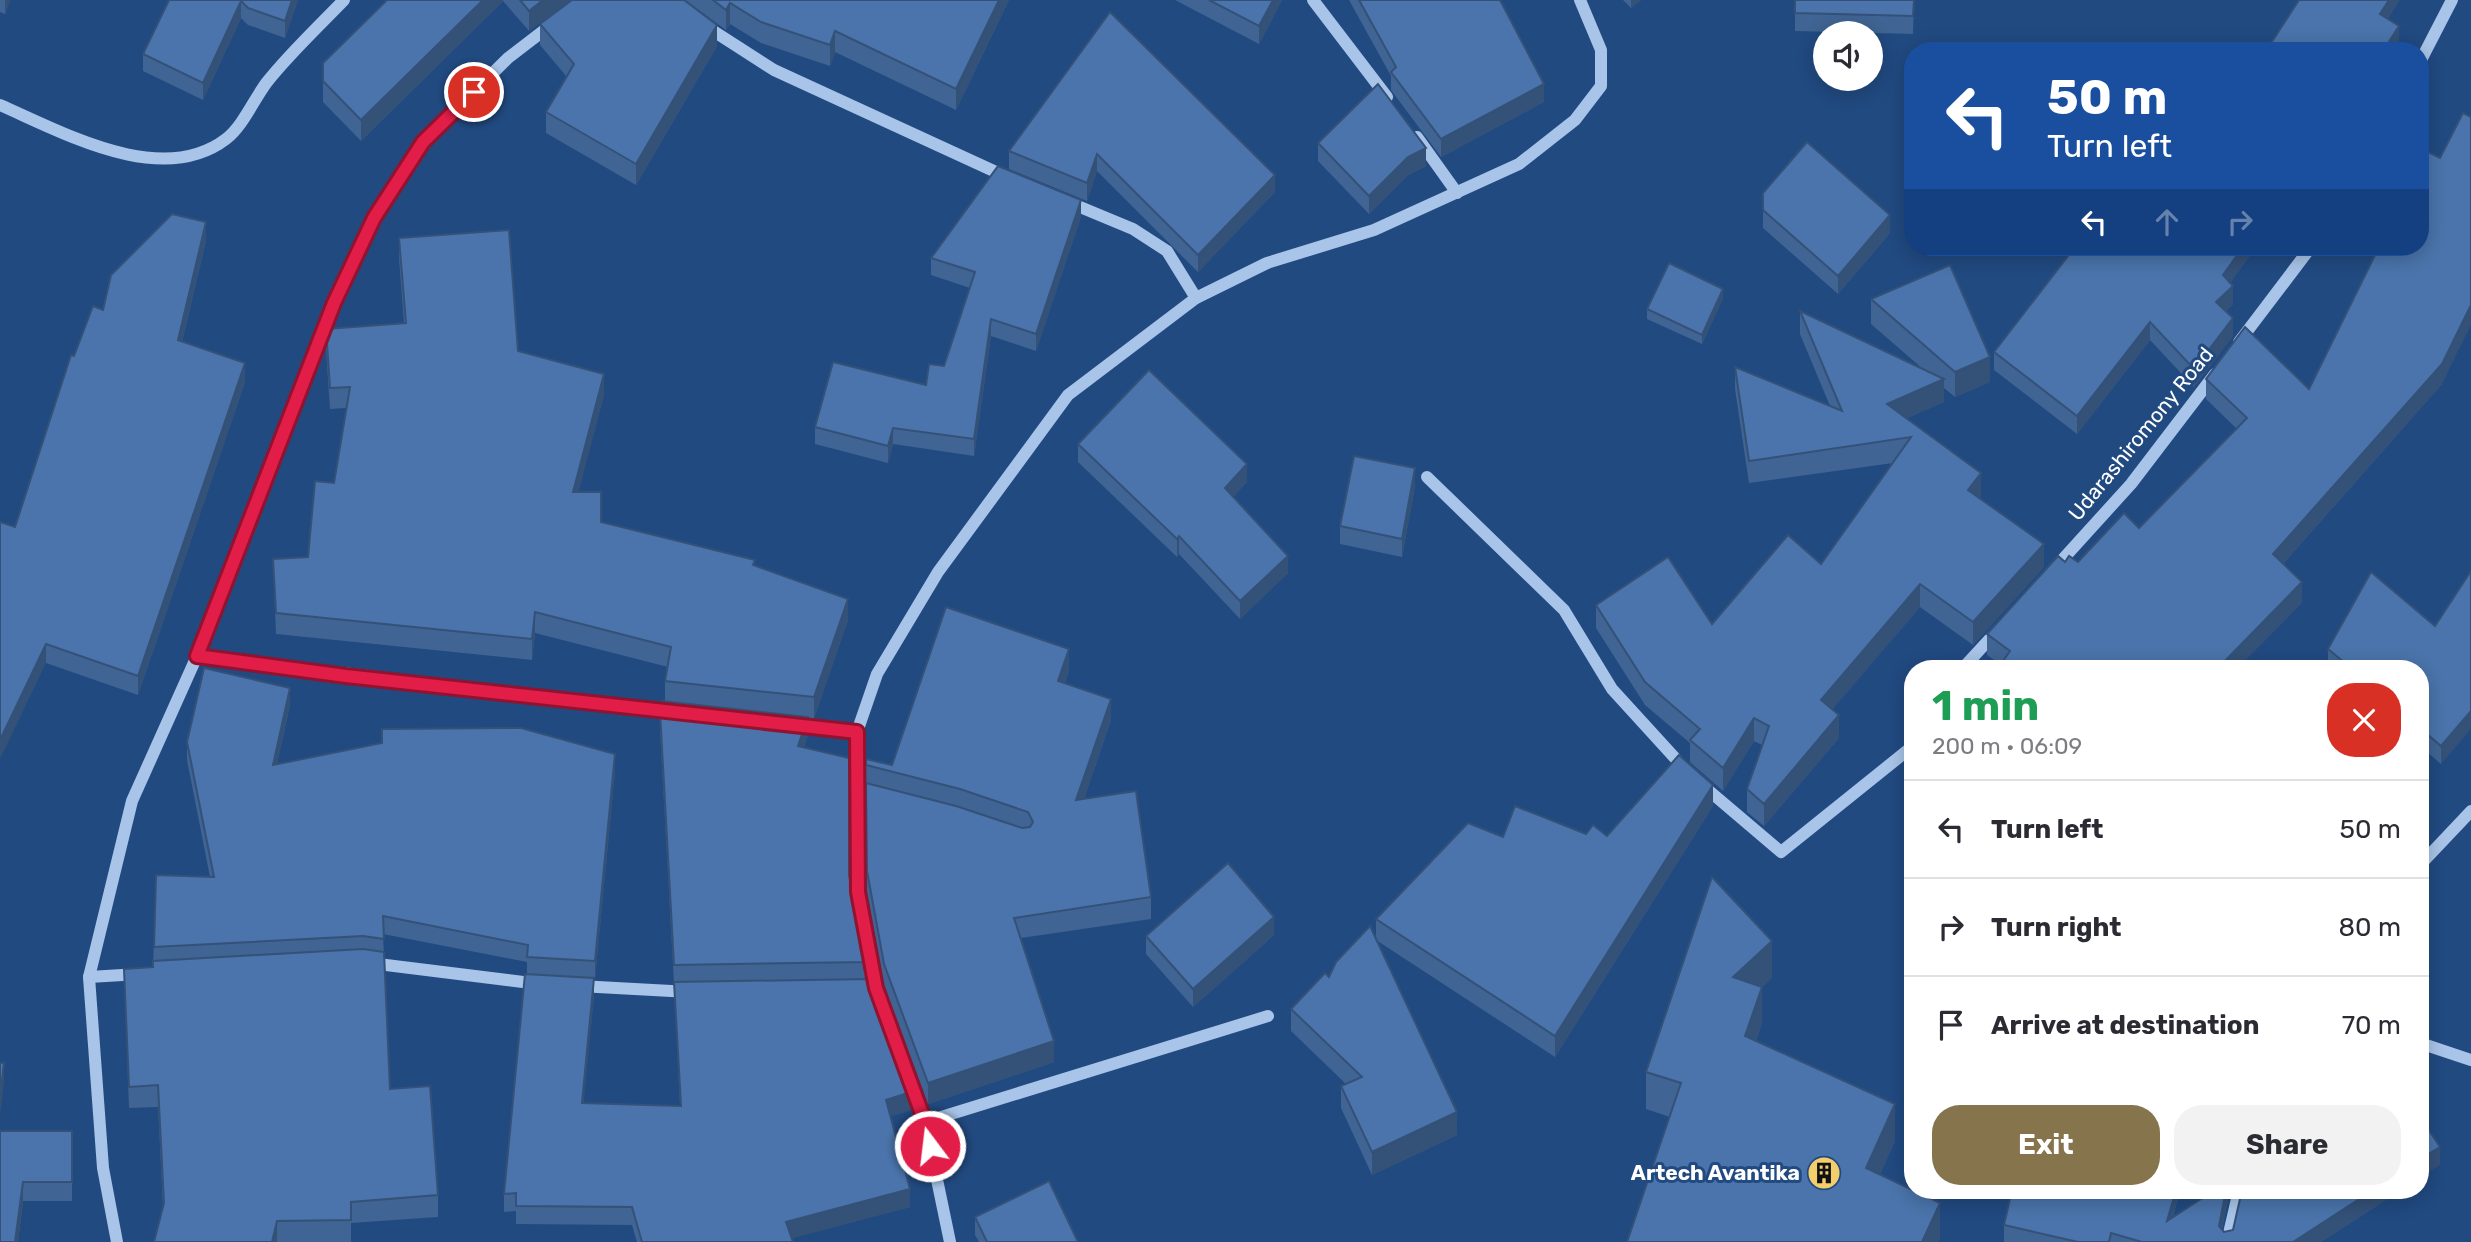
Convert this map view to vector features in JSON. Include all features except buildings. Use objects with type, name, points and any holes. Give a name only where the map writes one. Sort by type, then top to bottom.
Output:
[{"type":"street","points":[[0,105],[85,143],[143,157],[191,158],[228,138],[268,81],[344,0]]},
{"type":"street","points":[[1313,0],[1393,105]]},
{"type":"street","points":[[950,1242],[925,1122],[876,988],[858,892],[863,794],[857,732],[877,674],[939,572],[1068,395],[1196,298],[1267,263],[1374,230],[1519,164],[1575,120],[1601,86],[1601,50],[1580,0]]},
{"type":"street","points":[[2429,45],[2452,0]]},
{"type":"street","points":[[690,15],[774,70],[1018,181]]},
{"type":"street","points":[[117,1242],[103,1168],[89,976],[132,802],[197,656],[334,303],[374,218],[423,142],[508,58],[563,17]]},
{"type":"street","points":[[1409,126],[1457,193]]},
{"type":"street","points":[[1053,195],[1133,229],[1167,251],[1196,298]]},
{"type":"street","name":"Udarashiromony Road","points":[[2047,576],[2131,484],[2304,256]]},
{"type":"street","points":[[1427,477],[1564,610],[1612,689],[1688,773],[1781,852],[1904,753]]},
{"type":"street","points":[[1970,660],[2010,617]]},
{"type":"street","points":[[197,656],[691,713]]},
{"type":"street","points":[[774,723],[857,732]]},
{"type":"street","points":[[2429,855],[2471,811]]},
{"type":"street","points":[[363,962],[512,982],[698,992]]},
{"type":"street","points":[[89,976],[158,973]]},
{"type":"street","points":[[862,988],[876,988]]},
{"type":"street","points":[[925,1122],[1268,1016]]},
{"type":"street","points":[[2429,1046],[2471,1060]]},
{"type":"street","points":[[2227,1242],[2237,1199]]},
{"type":"place","name":"Artech Avantika","points":[[1824,1173]]},
{"type":"route","points":[[474,92],[423,142],[374,218],[334,303],[197,656],[346,676],[857,732],[858,892],[876,988],[925,1122],[930,1146]]}]
